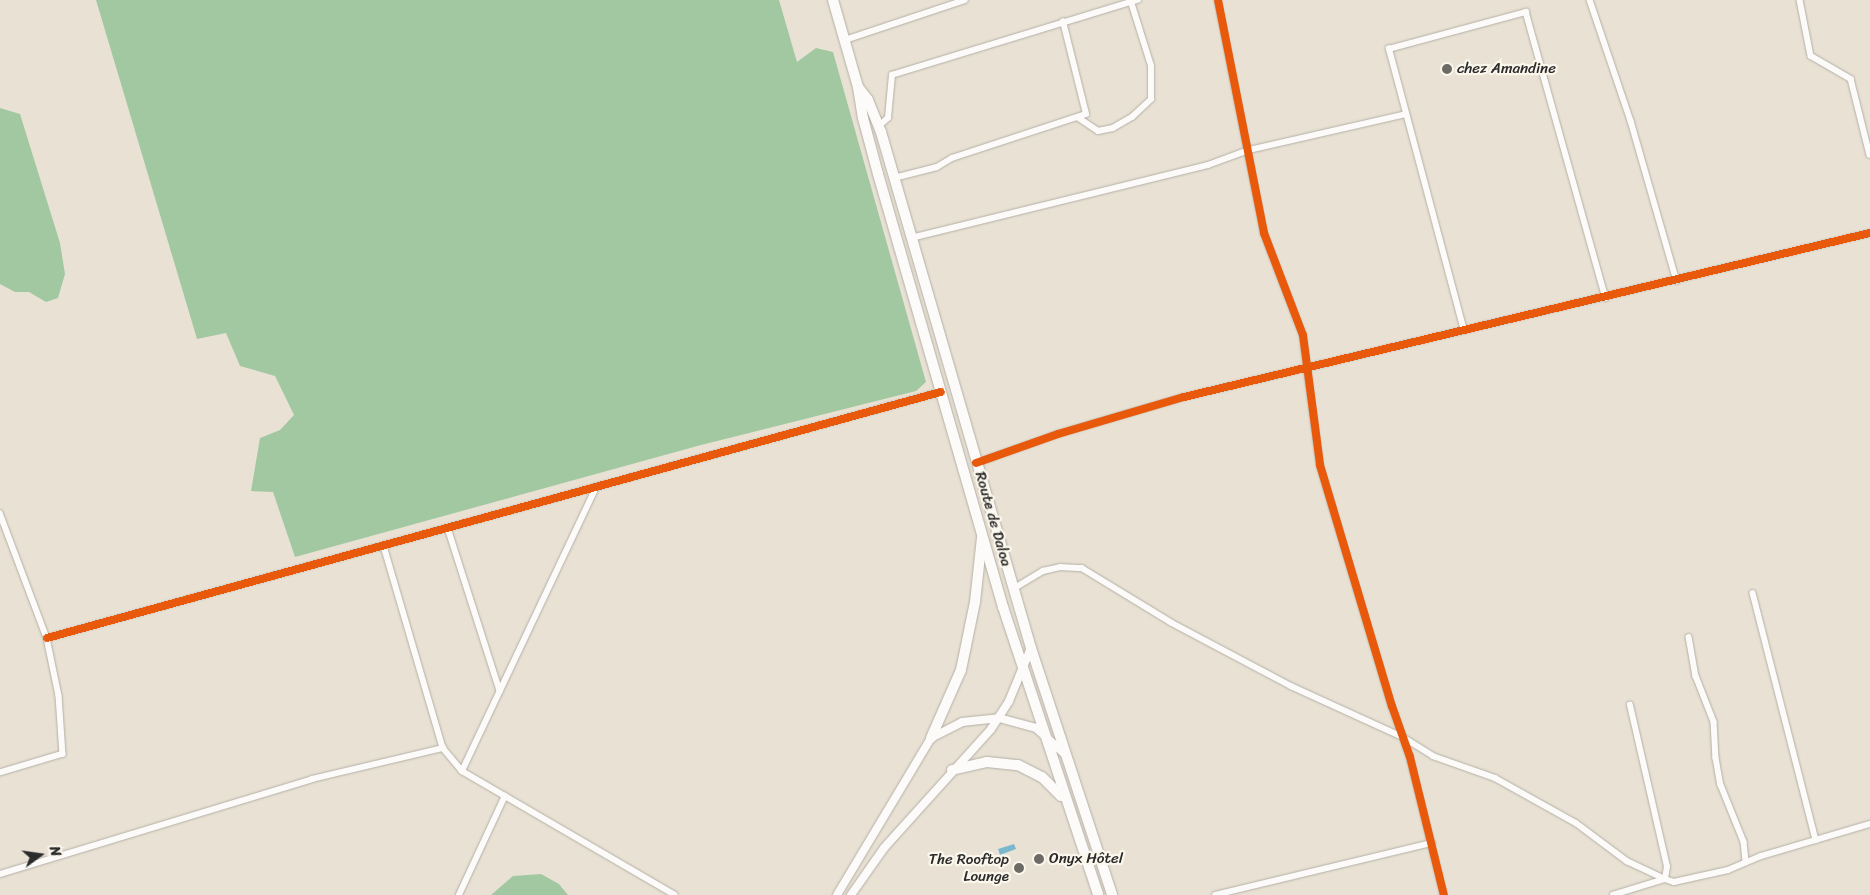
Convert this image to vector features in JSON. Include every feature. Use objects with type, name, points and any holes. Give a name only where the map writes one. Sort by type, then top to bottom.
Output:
[{"type":"highway","points":[[833,0],[858,87]]},
{"type":"highway","name":"Route de Daloa","points":[[858,87],[868,100],[879,126],[1013,589],[1064,753],[1112,895]]},
{"type":"highway","name":"Route de Daloa","points":[[858,87],[863,118],[1023,671],[1098,895]]},
{"type":"highway","points":[[931,738],[961,670],[975,602],[983,532]]},
{"type":"highway","points":[[952,770],[987,762],[1018,765],[1054,786],[1068,806]]},
{"type":"main road","points":[[851,895],[884,848],[999,718],[1023,671],[1031,648]]},
{"type":"main road","points":[[837,895],[931,738],[962,722],[999,718],[1024,724],[1044,734],[1064,753]]},
{"type":"street","points":[[844,40],[965,0]]},
{"type":"street","points":[[879,126],[888,118],[892,75],[1138,0]]},
{"type":"street","points":[[1218,0],[1264,233],[1280,278],[1293,304],[1309,368],[1320,465],[1403,737],[1432,842],[1444,895]]},
{"type":"street","points":[[1590,0],[1631,121],[1677,281]]},
{"type":"street","points":[[1800,0],[1811,56],[1851,79],[1870,155]]},
{"type":"street","points":[[1079,118],[1098,131],[1113,128],[1132,117],[1151,99],[1151,66],[1132,2]]},
{"type":"street","points":[[1464,331],[1389,49],[1526,12],[1606,298]]},
{"type":"street","points":[[894,178],[938,167],[952,158],[1079,118],[1086,114],[1063,22]]},
{"type":"street","points":[[911,238],[1208,165],[1249,150],[1406,114]]},
{"type":"street","points":[[976,463],[1058,434],[1184,397],[1606,298],[1870,233]]},
{"type":"street","points":[[47,638],[941,392]]},
{"type":"street","points":[[462,771],[596,487]]},
{"type":"street","points":[[0,513],[47,638],[59,696],[63,754],[0,773]]},
{"type":"street","points":[[448,528],[500,691]]},
{"type":"street","points":[[384,546],[443,748],[462,771],[675,895]]},
{"type":"street","points":[[1013,589],[1043,571],[1060,567],[1082,568],[1172,623],[1324,702],[1403,737],[1433,756],[1495,778],[1576,823],[1627,861],[1674,882],[1870,824]]},
{"type":"street","points":[[1753,593],[1816,840]]},
{"type":"street","points":[[1689,637],[1696,676],[1714,722],[1716,758],[1721,784],[1744,842],[1746,862]]},
{"type":"street","points":[[1630,705],[1668,868],[1665,879]]},
{"type":"street","points":[[0,874],[312,779],[443,748]]},
{"type":"street","points":[[458,895],[505,796]]},
{"type":"street","points":[[1214,895],[1432,842]]},
{"type":"street","points":[[1613,895],[1665,879]]},
{"type":"green space","points":[[96,0],[779,0],[797,62],[816,48],[833,52],[926,382],[916,391],[701,445],[295,557],[273,492],[251,491],[260,438],[280,430],[294,415],[275,376],[240,366],[226,333],[197,339]]},
{"type":"green space","points":[[0,108],[20,114],[60,243],[65,274],[58,298],[46,302],[29,292],[15,292],[0,284]]},
{"type":"green space","points":[[541,874],[559,884],[568,895],[491,895],[513,876]]},
{"type":"water","points":[[1014,844],[1016,849],[1000,855],[998,849]]},
{"type":"cycle path","points":[[1218,0],[1264,233],[1303,335],[1320,465],[1392,706],[1410,757],[1444,895]]},
{"type":"cycle path","points":[[976,463],[1058,434],[1184,397],[1870,233]]},
{"type":"cycle path","points":[[47,638],[941,392]]},
{"type":"place","name":"chez Amandine","points":[[1447,69]]},
{"type":"place","name":"Onyx Hôtel","points":[[1039,859]]},
{"type":"place","name":"The Rooftop Lounge","points":[[1019,868]]}]
